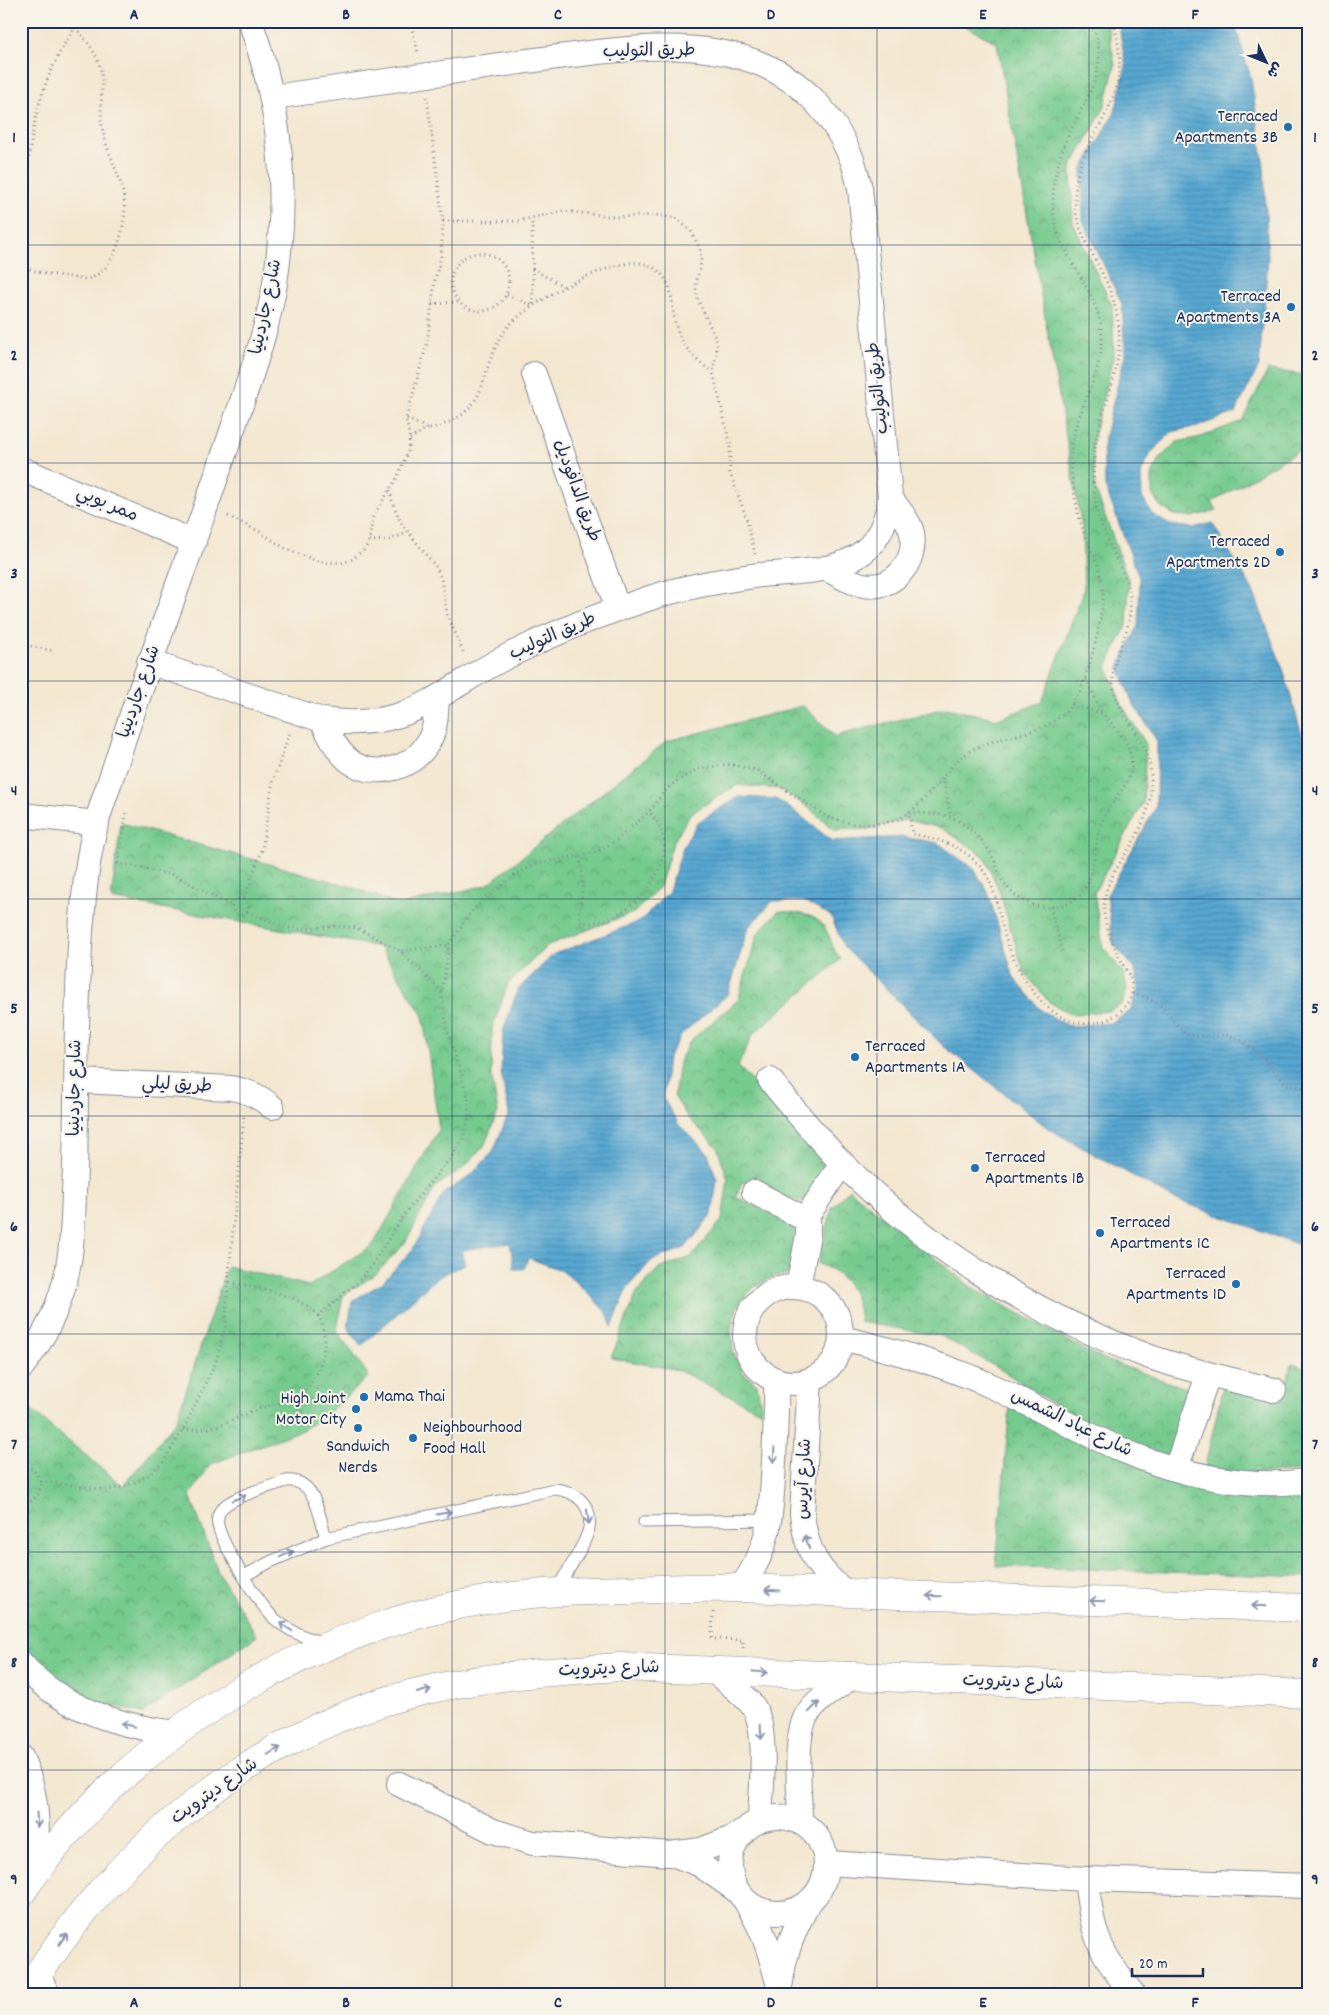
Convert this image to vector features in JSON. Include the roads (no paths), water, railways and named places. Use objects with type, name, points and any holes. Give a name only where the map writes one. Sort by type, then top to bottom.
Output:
[{"type":"street","name":"شارع جاردينيا","points":[[21,1368],[44,1334],[55,1310],[70,1260],[73,1233],[78,1081],[76,1024],[78,968],[84,904],[96,823],[149,662],[207,505],[270,312],[281,229],[282,185],[279,141],[273,97],[261,51],[250,21]]},
{"type":"street","name":"طريق التوليب","points":[[149,662],[322,720],[342,723],[382,721],[407,714],[437,699],[474,674],[543,639],[655,596],[761,575],[825,568],[850,561],[871,546],[884,523],[890,497],[860,188],[851,156],[840,134],[816,102],[791,81],[763,65],[731,55],[699,50],[660,48],[617,50],[424,74],[273,97]]},
{"type":"street","name":"طريق الدافوديل","points":[[534,374],[618,609]]},
{"type":"street","name":"ممر بوبي","points":[[21,468],[194,542]]},
{"type":"street","name":"طريق التوليب","points":[[825,568],[864,586],[878,585],[892,580],[903,571],[910,559],[913,545],[911,531],[905,518],[890,497]]},
{"type":"street","points":[[322,720],[336,747],[348,760],[365,768],[383,771],[401,767],[416,757],[428,743],[434,726],[437,699]]},
{"type":"street","points":[[21,815],[96,823]]},
{"type":"street","points":[[770,1080],[805,1123],[848,1169],[898,1214],[936,1243],[1002,1287],[1044,1311],[1097,1336],[1152,1357],[1208,1374],[1274,1390]]},
{"type":"street","name":"طريق ليلي","points":[[78,1081],[231,1088],[246,1091],[260,1097],[272,1107]]},
{"type":"street","points":[[798,1287],[807,1228],[812,1209],[848,1169]]},
{"type":"street","points":[[754,1192],[807,1228]]},
{"type":"street","points":[[798,1287],[812,1291],[829,1304],[834,1310],[839,1323],[841,1338],[839,1349],[828,1368],[810,1380],[798,1383],[776,1380],[762,1373],[752,1361],[746,1347],[744,1332],[748,1317],[756,1304],[768,1294],[782,1288],[798,1287]]},
{"type":"street","name":"شارع عباد الشمس","points":[[841,1338],[896,1350],[946,1368],[995,1388],[1124,1451],[1176,1469],[1237,1480],[1268,1483],[1308,1481]]},
{"type":"street","points":[[1176,1469],[1208,1374]]},
{"type":"street","name":"شارع آيرس","points":[[734,1588],[757,1563],[768,1535],[777,1406],[776,1380]]},
{"type":"street","name":"شارع آيرس","points":[[810,1380],[802,1514],[804,1530],[808,1545],[823,1572],[847,1593]]},
{"type":"street","points":[[27,1885],[57,1845],[93,1806],[137,1765],[176,1733],[229,1697],[274,1671],[331,1645],[377,1627],[420,1614],[475,1602],[555,1592],[734,1588],[1308,1608]]},
{"type":"street","points":[[21,1663],[40,1683],[56,1695],[78,1707],[126,1724],[176,1733]]},
{"type":"street","name":"شارع ديترويت","points":[[26,1994],[81,1913],[126,1863],[176,1818],[234,1775],[306,1734],[364,1708],[435,1688],[532,1673],[620,1667],[711,1669],[1308,1694]]},
{"type":"street","points":[[711,1669],[747,1699],[753,1706],[761,1724],[752,1825],[736,1841],[730,1859],[731,1878],[765,1936],[777,1973],[781,1993]]},
{"type":"street","points":[[800,1821],[799,1741],[802,1723],[812,1707],[853,1676]]},
{"type":"street","points":[[21,1757],[33,1788],[38,1832],[27,1885]]},
{"type":"street","points":[[399,1784],[493,1831],[533,1843],[670,1854],[686,1853],[716,1845],[752,1825],[780,1816],[800,1821],[819,1838],[825,1850],[827,1863],[825,1877],[820,1890],[810,1901],[798,1922],[790,1944],[782,1975],[781,1993]]},
{"type":"street","points":[[670,1854],[698,1864],[758,1909],[779,1913],[798,1909],[810,1901]]},
{"type":"street","points":[[827,1863],[1086,1879],[1308,1886]]},
{"type":"street","points":[[1086,1879],[1090,1913],[1098,1942],[1112,1968],[1133,1994]]},
{"type":"lane","points":[[326,1538],[311,1492],[301,1482],[294,1480],[286,1481],[227,1503],[219,1512],[218,1524],[244,1576],[274,1619],[301,1636],[331,1645]]},
{"type":"lane","points":[[244,1576],[270,1562],[326,1538],[555,1489],[564,1490],[579,1497],[585,1504],[588,1512],[589,1529],[555,1592]]},
{"type":"lane","points":[[644,1522],[770,1520]]},
{"type":"lane","points":[[42,1968],[55,1994]]},
{"type":"water","points":[[1118,21],[1234,21],[1251,78],[1264,167],[1268,259],[1259,366],[1235,413],[1198,426],[1172,432],[1151,453],[1141,473],[1142,497],[1152,514],[1170,525],[1193,528],[1212,523],[1252,588],[1284,672],[1308,757],[1308,1248],[1174,1199],[1049,1129],[942,1045],[844,947],[831,916],[803,901],[773,901],[748,928],[728,994],[682,1034],[668,1058],[663,1098],[679,1125],[708,1153],[717,1180],[712,1215],[685,1248],[652,1260],[628,1287],[612,1327],[607,1313],[586,1291],[561,1270],[528,1258],[524,1269],[514,1269],[510,1243],[462,1250],[465,1264],[438,1277],[361,1346],[348,1328],[352,1301],[382,1283],[413,1249],[444,1193],[469,1177],[493,1152],[509,1113],[501,1073],[503,1031],[518,989],[554,954],[641,921],[669,891],[683,847],[698,822],[739,797],[776,799],[832,841],[903,837],[938,843],[974,869],[988,892],[1014,978],[1042,1011],[1069,1026],[1111,1023],[1130,1011],[1138,991],[1135,969],[1113,943],[1107,895],[1156,807],[1157,741],[1131,700],[1119,667],[1138,626],[1140,580],[1105,486],[1103,444],[1125,354],[1122,304],[1083,221],[1082,170],[1115,112],[1126,66]]},
{"type":"place","name":"Terraced Apartments 3B","points":[[1288,127]]},
{"type":"place","name":"Terraced Apartments 3A","points":[[1291,307]]},
{"type":"place","name":"Terraced Apartments 2D","points":[[1280,552]]},
{"type":"place","name":"Terraced Apartments 1A","points":[[855,1057]]},
{"type":"place","name":"Terraced Apartments 1B","points":[[975,1168]]},
{"type":"place","name":"Terraced Apartments 1C","points":[[1100,1233]]},
{"type":"place","name":"Terraced Apartments 1D","points":[[1236,1284]]},
{"type":"place","name":"Mama Thai","points":[[364,1397]]},
{"type":"place","name":"High Joint Motor City","points":[[356,1409]]},
{"type":"place","name":"Sandwich Nerds","points":[[358,1428]]},
{"type":"place","name":"Neighbourhood Food Hall","points":[[413,1438]]}]
